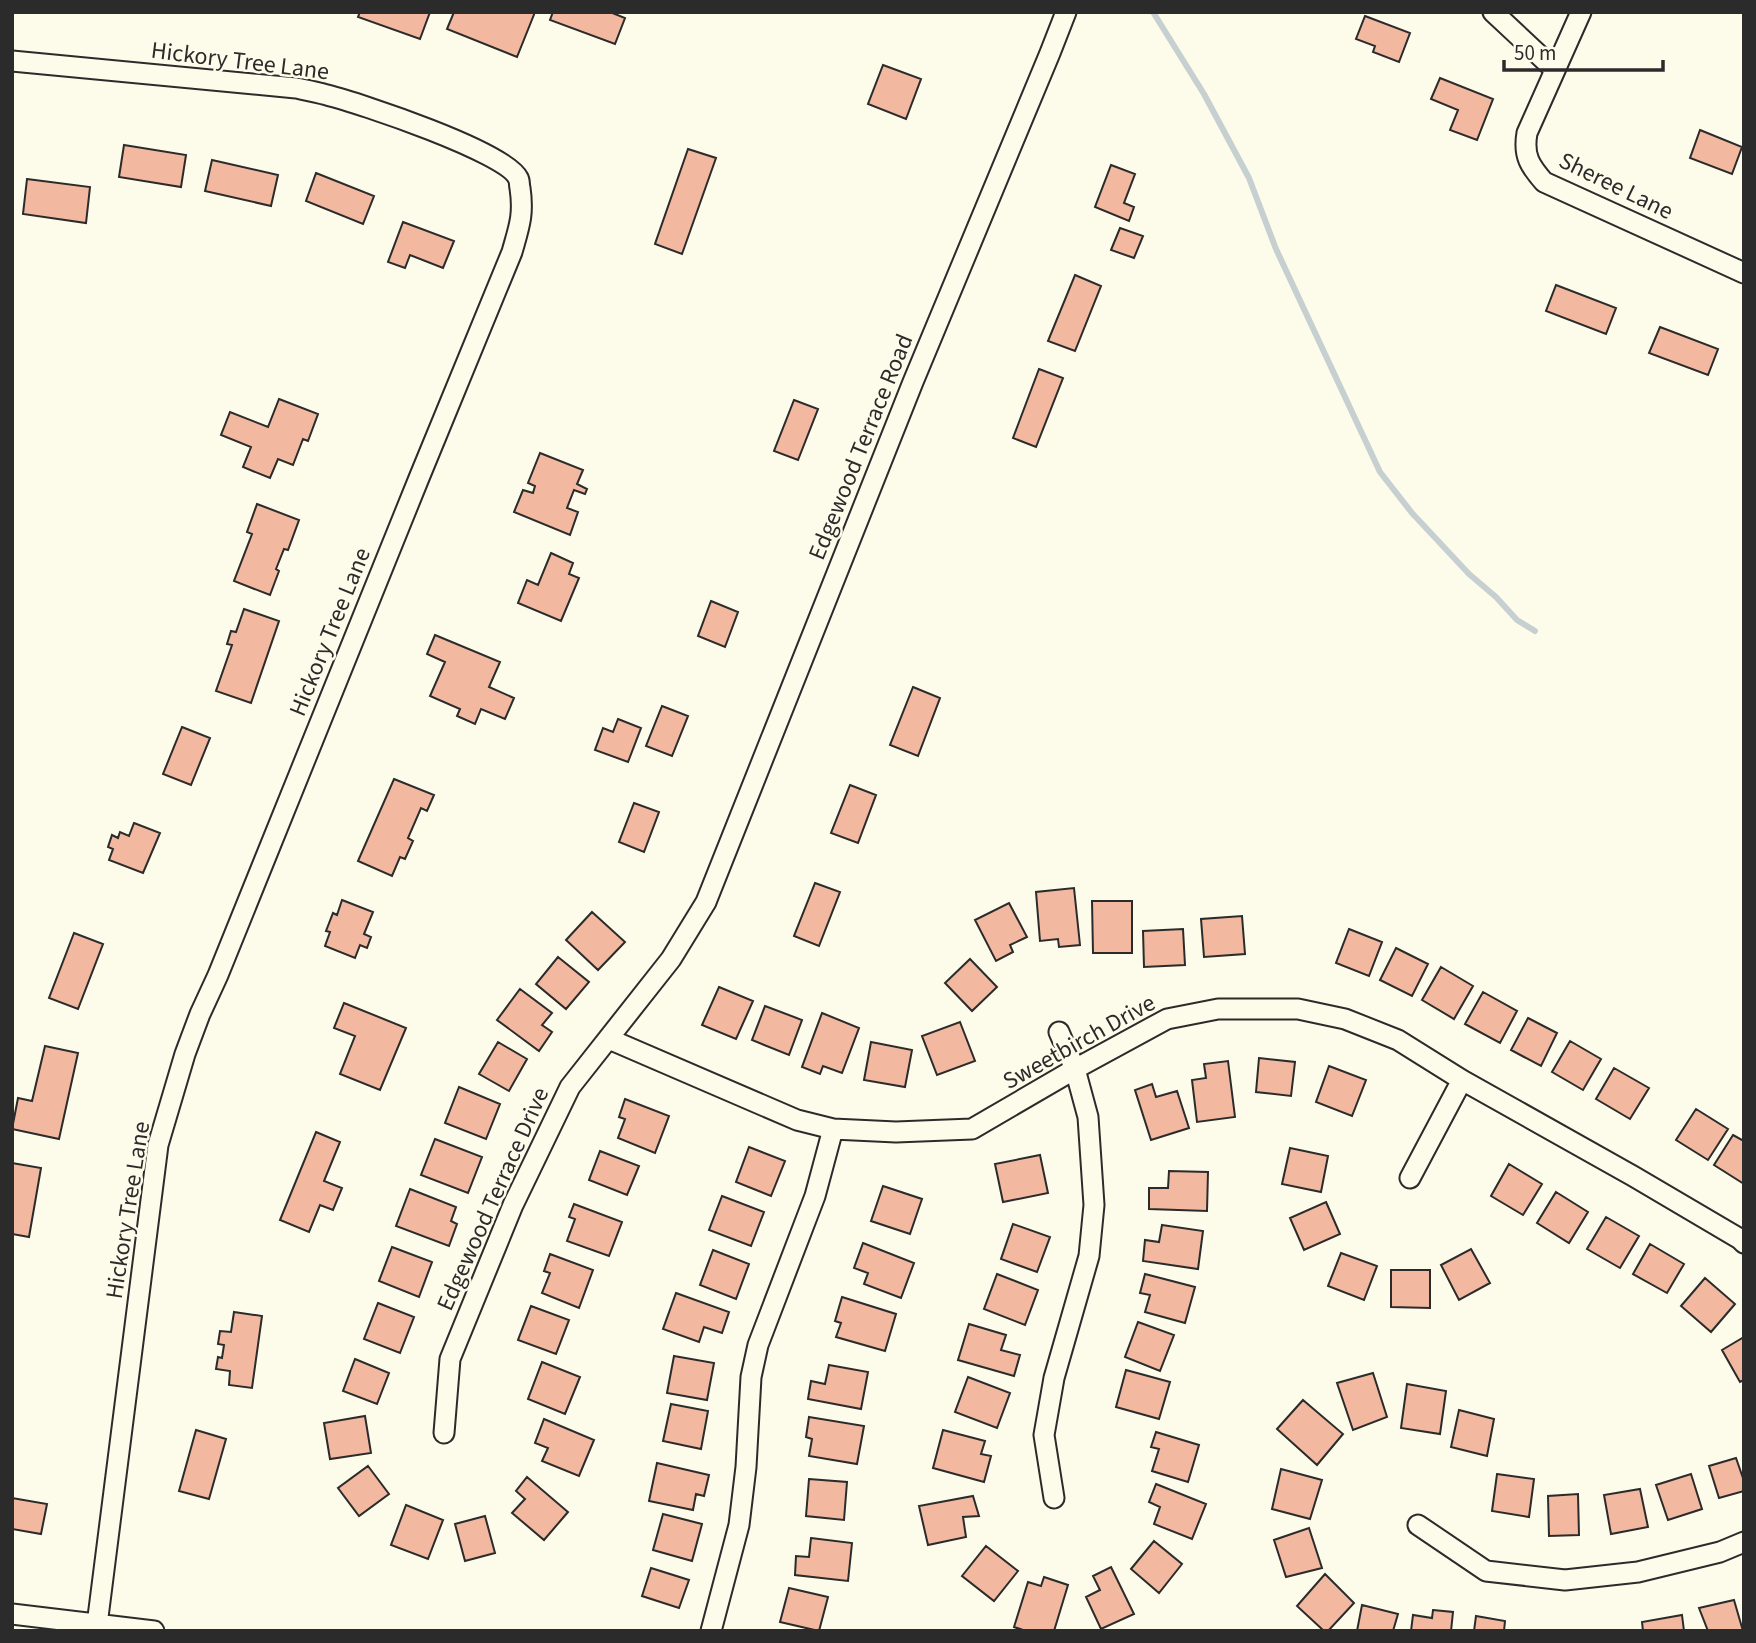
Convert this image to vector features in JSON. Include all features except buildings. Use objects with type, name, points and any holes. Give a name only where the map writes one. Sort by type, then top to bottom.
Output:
[{"type":"street","name":"Edgewood Terrace Road","points":[[706,902],[912,382],[1066,12]]},
{"type":"street","points":[[1493,12],[1555,70]]},
{"type":"street","name":"Sheree Lane","points":[[1581,12],[1527,133],[1525,144],[1530,166],[1545,182],[1744,273]]},
{"type":"street","name":"Hickory Tree Lane","points":[[12,61],[296,88],[329,95],[419,125],[496,158],[518,178],[521,196],[522,216],[507,263],[200,1014],[178,1076],[158,1145],[97,1625]]},
{"type":"street","name":"Edgewood Terrace Drive","points":[[444,1433],[450,1359],[513,1205],[570,1087],[671,959],[706,902]]},
{"type":"street","name":"Sweetbirch Drive","points":[[608,1039],[797,1120],[833,1129],[896,1132],[972,1129],[1167,1019],[1218,1010],[1298,1009],[1345,1019],[1398,1040],[1462,1080],[1633,1176],[1744,1243]]},
{"type":"street","points":[[1054,1498],[1044,1435],[1054,1378],[1089,1256],[1094,1205],[1088,1117],[1075,1069],[1059,1032]]},
{"type":"street","points":[[1409,1178],[1462,1080]]},
{"type":"street","points":[[711,1631],[739,1525],[746,1467],[751,1377],[758,1345],[815,1196],[833,1129]]},
{"type":"street","points":[[1418,1525],[1486,1570],[1565,1580],[1638,1573],[1720,1552],[1744,1542]]},
{"type":"street","points":[[12,1614],[155,1631]]},
{"type":"waterway","points":[[1153,12],[1204,94],[1249,178],[1276,249],[1380,472],[1412,513],[1469,574],[1517,620],[1535,631]]}]
